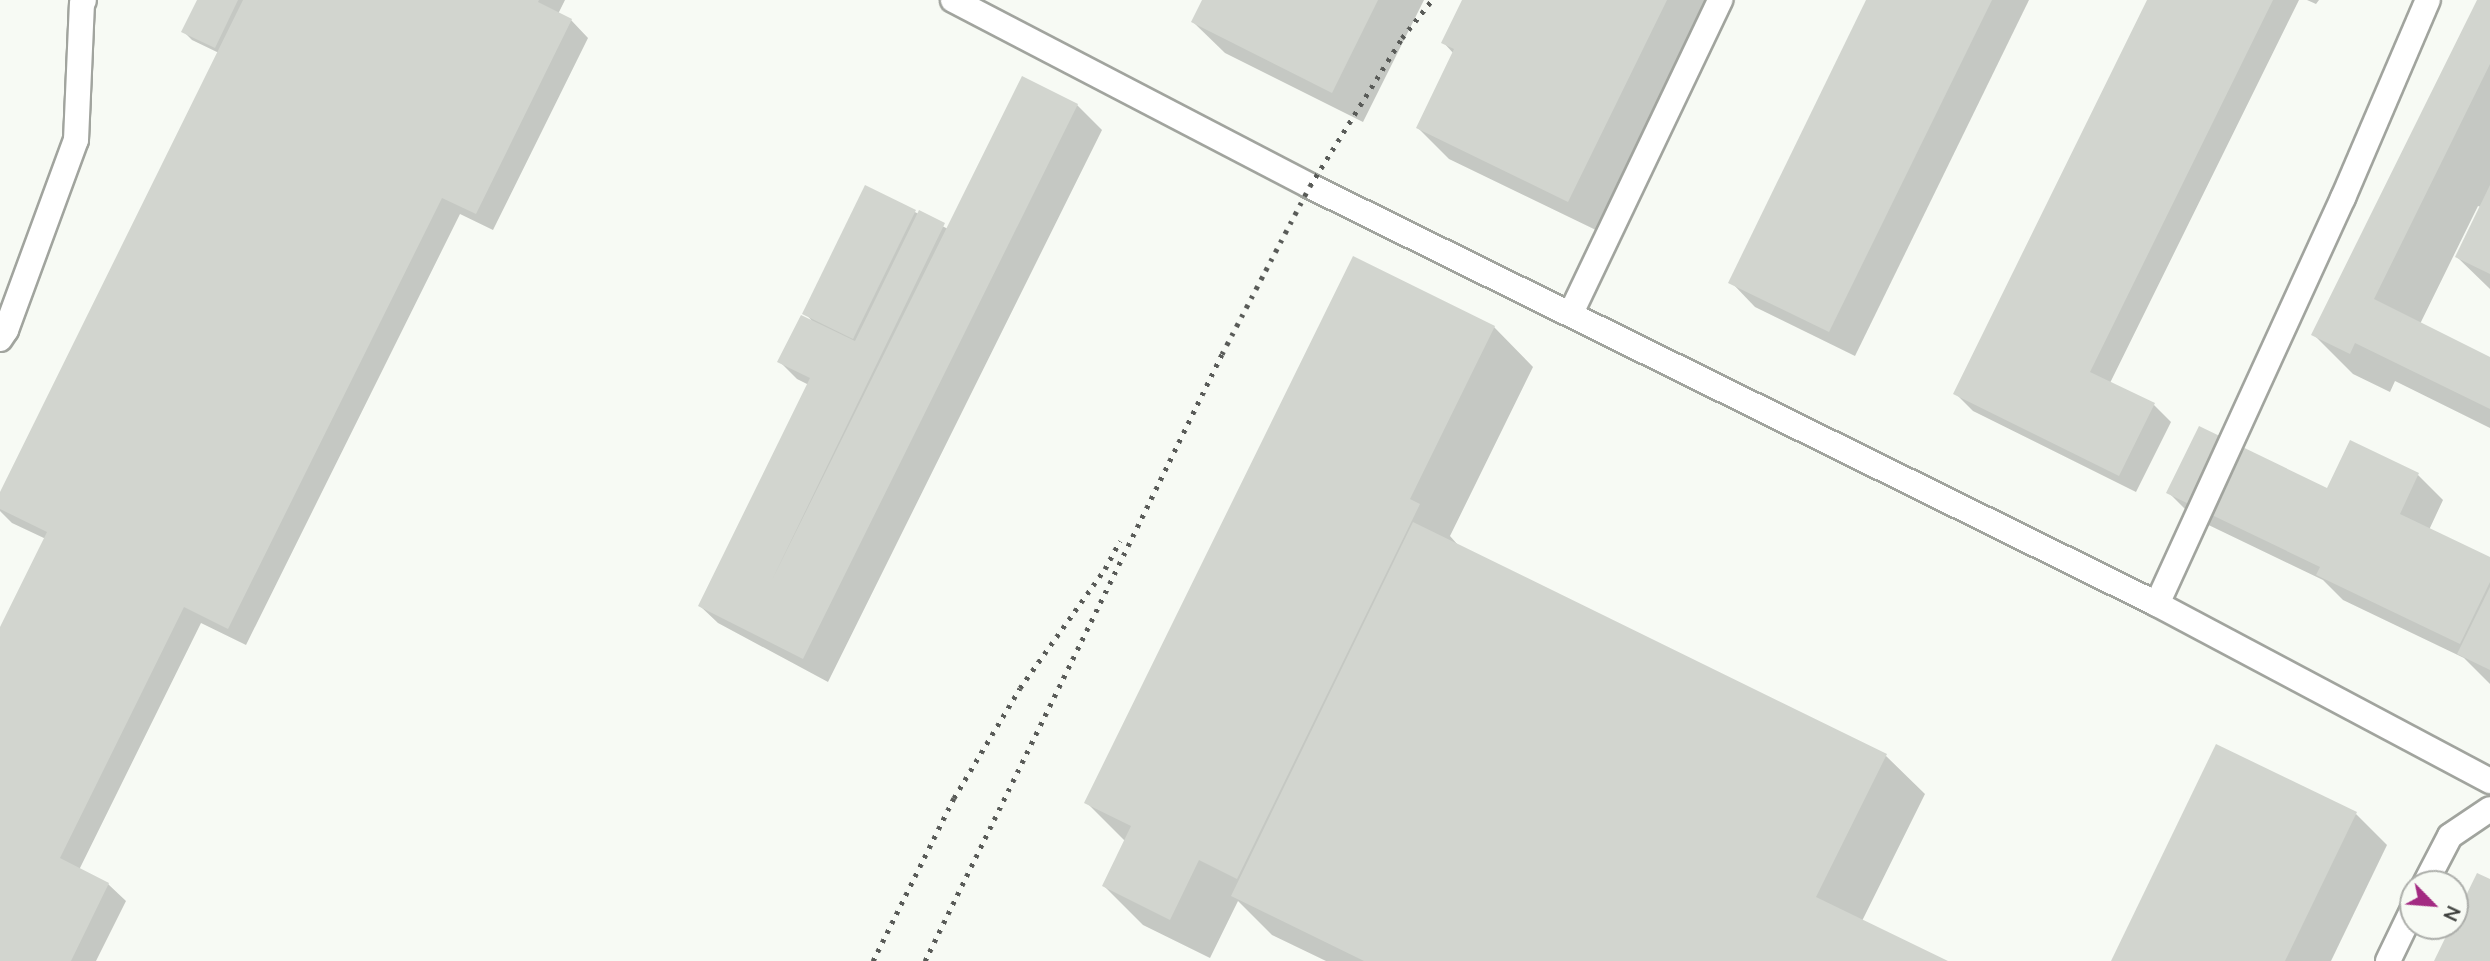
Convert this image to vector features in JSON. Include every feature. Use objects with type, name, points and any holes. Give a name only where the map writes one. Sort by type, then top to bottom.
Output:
[{"type":"lane","points":[[0,339],[6,330],[76,140],[84,0]]},
{"type":"lane","points":[[953,0],[1310,186],[2157,604],[2490,781]]},
{"type":"lane","points":[[1571,313],[1720,0]]},
{"type":"lane","points":[[2157,604],[2343,198],[2428,0]]},
{"type":"lane","points":[[2433,870],[2450,836],[2490,809]]},
{"type":"lane","points":[[2388,961],[2399,938]]},
{"type":"building","points":[[197,0],[238,0],[215,48],[181,32]]},
{"type":"building","points":[[243,0],[539,0],[538,2],[572,19],[476,214],[442,198],[228,629],[184,607],[60,858],[109,883],[71,961],[0,961],[0,627],[47,532],[0,509],[0,492]]},
{"type":"building","points":[[1202,0],[1378,0],[1332,93],[1191,22]]},
{"type":"building","points":[[1462,0],[1667,0],[1568,202],[1416,128],[1454,49],[1441,43]]},
{"type":"building","points":[[1866,0],[1992,0],[1829,332],[1728,283]]},
{"type":"building","points":[[2147,0],[2273,0],[2090,372],[2155,403],[2119,476],[1953,394]]},
{"type":"building","points":[[2477,0],[2490,0],[2490,64],[2374,299],[2490,357],[2490,409],[2355,343],[2350,354],[2311,335]]},
{"type":"building","points":[[1022,76],[1078,104],[803,659],[698,606],[810,378],[777,362],[801,315],[855,341],[919,210],[945,223],[771,582]]},
{"type":"building","points":[[865,185],[916,210],[853,339],[802,314]]},
{"type":"building","points":[[2490,185],[2490,274],[2455,257]]},
{"type":"building","points":[[1353,256],[1495,326],[1410,499],[1420,504],[1237,879],[1199,860],[1170,920],[1102,886],[1131,826],[1084,803]]},
{"type":"building","points":[[2199,426],[2327,488],[2350,440],[2419,473],[2400,514],[2490,557],[2490,582],[2460,644],[2316,575],[2320,567],[2166,493]]},
{"type":"building","points":[[1413,522],[1887,754],[1816,897],[1948,961],[1364,961],[1231,896]]},
{"type":"building","points":[[2490,587],[2490,670],[2457,654]]},
{"type":"building","points":[[2216,744],[2357,812],[2285,961],[2111,961]]},
{"type":"building","points":[[2477,873],[2490,879],[2490,961],[2434,961],[2444,940],[2469,940],[2469,889]]},
{"type":"railway","points":[[925,961],[1222,354],[1310,186],[1402,38],[1432,0]]},
{"type":"railway","points":[[873,961],[954,798],[1020,688],[1105,569],[1120,541]]}]
